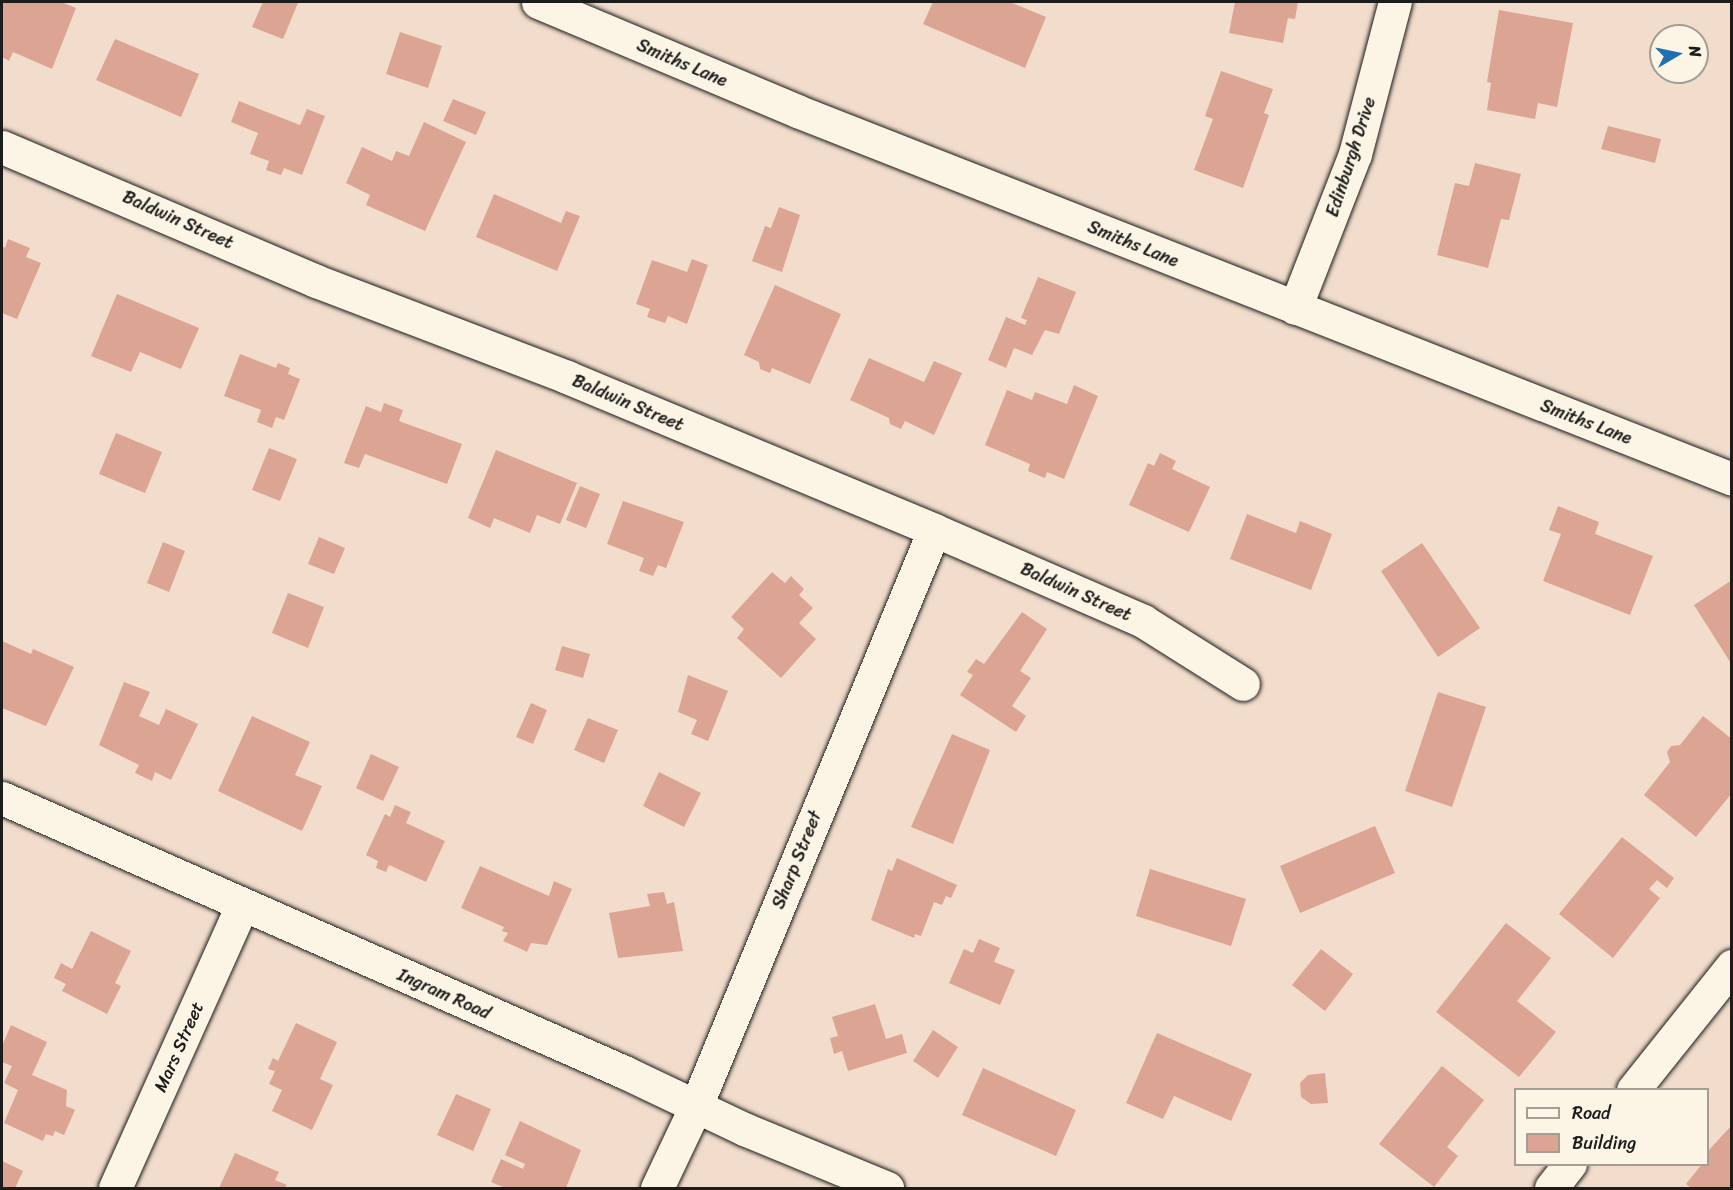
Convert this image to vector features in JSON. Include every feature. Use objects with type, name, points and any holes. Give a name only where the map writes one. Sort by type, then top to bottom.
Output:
[{"type":"street","name":"Smiths Lane","points":[[538,2],[797,111],[1731,479]]},
{"type":"street","name":"Edinburgh Drive","points":[[1295,308],[1355,154],[1395,2]]},
{"type":"street","name":"Baldwin Street","points":[[2,147],[316,281],[567,377],[934,530],[1143,621],[1243,684]]},
{"type":"street","name":"Sharp Street","points":[[657,1188],[696,1106],[934,530]]},
{"type":"street","name":"Ingram Road","points":[[2,798],[696,1106],[887,1188]]},
{"type":"street","name":"Mars Street","points":[[116,1188],[242,905]]},
{"type":"street","points":[[1634,1088],[1731,966]]},
{"type":"street","points":[[1551,1188],[1568,1166]]},
{"type":"building","points":[[2,2],[61,2],[76,8],[52,69],[13,52],[9,61],[2,57]]},
{"type":"building","points":[[263,2],[298,3],[283,39],[252,27]]},
{"type":"building","points":[[933,2],[1010,2],[1046,17],[1025,68],[923,24]]},
{"type":"building","points":[[1235,2],[1298,2],[1295,19],[1288,18],[1283,43],[1229,33]]},
{"type":"building","points":[[1499,10],[1573,23],[1557,107],[1538,103],[1535,119],[1487,110],[1491,83],[1487,82]]},
{"type":"building","points":[[400,32],[442,46],[428,88],[386,74]]},
{"type":"building","points":[[115,39],[199,74],[181,117],[96,80]]},
{"type":"building","points":[[1221,71],[1273,89],[1264,113],[1269,115],[1243,188],[1194,170],[1213,119],[1205,116]]},
{"type":"building","points":[[453,99],[486,112],[476,135],[443,121]]},
{"type":"building","points":[[239,101],[300,125],[307,109],[325,116],[302,175],[284,168],[281,175],[266,170],[269,161],[250,154],[258,133],[231,122]]},
{"type":"building","points":[[424,122],[466,142],[425,231],[366,205],[370,195],[346,183],[362,147],[392,161],[396,151],[409,156]]},
{"type":"building","points":[[1608,126],[1661,139],[1655,163],[1601,149]]},
{"type":"building","points":[[1475,163],[1521,174],[1509,220],[1501,219],[1488,268],[1437,255],[1455,183],[1469,186]]},
{"type":"building","points":[[494,194],[561,223],[566,211],[580,216],[557,271],[476,237]]},
{"type":"building","points":[[779,207],[800,215],[782,272],[752,261],[765,226],[771,228]]},
{"type":"building","points":[[8,239],[30,248],[26,257],[41,263],[17,319],[2,313],[2,246],[5,248]]},
{"type":"building","points":[[692,259],[708,265],[687,324],[668,316],[665,323],[647,317],[650,309],[636,304],[652,260],[687,272]]},
{"type":"building","points":[[1038,277],[1076,292],[1059,334],[1045,330],[1032,355],[1014,348],[1006,368],[988,360],[1006,317],[1025,325],[1027,320],[1021,318]]},
{"type":"building","points":[[775,285],[841,314],[810,384],[772,368],[770,373],[760,369],[759,362],[744,355]]},
{"type":"building","points":[[117,294],[199,328],[181,369],[140,352],[131,372],[91,356]]},
{"type":"building","points":[[240,354],[276,368],[278,363],[290,368],[288,374],[300,379],[284,420],[276,417],[272,428],[257,422],[261,410],[224,396]]},
{"type":"building","points":[[869,358],[924,382],[934,361],[962,373],[934,435],[905,421],[901,429],[890,424],[889,418],[850,400]]},
{"type":"building","points":[[1074,385],[1098,396],[1064,479],[1047,472],[1045,478],[1028,471],[1030,464],[985,445],[1007,390],[1032,400],[1035,392],[1067,404]]},
{"type":"building","points":[[384,403],[403,410],[399,421],[462,444],[447,484],[365,454],[359,468],[344,463],[366,406],[381,412]]},
{"type":"building","points":[[116,433],[162,452],[145,493],[99,474]]},
{"type":"building","points":[[269,448],[297,459],[280,501],[252,490]]},
{"type":"building","points":[[496,450],[577,483],[560,524],[537,515],[530,533],[494,518],[490,528],[468,518]]},
{"type":"building","points":[[1160,453],[1176,461],[1172,469],[1210,487],[1189,532],[1129,505],[1148,463],[1154,466]]},
{"type":"building","points":[[580,486],[600,494],[586,528],[566,520]]},
{"type":"building","points":[[623,501],[684,522],[666,568],[658,565],[653,576],[639,571],[644,558],[607,544]]},
{"type":"building","points":[[1558,506],[1599,522],[1595,534],[1653,556],[1630,615],[1543,581],[1561,534],[1549,530]]},
{"type":"building","points":[[1247,514],[1296,533],[1300,521],[1332,534],[1311,590],[1230,559]]},
{"type":"building","points":[[319,537],[345,548],[334,574],[308,564]]},
{"type":"building","points":[[163,542],[185,551],[169,592],[147,583]]},
{"type":"building","points":[[1422,543],[1480,628],[1438,657],[1381,571]]},
{"type":"building","points":[[772,572],[785,583],[791,576],[804,589],[799,595],[813,608],[799,623],[816,639],[781,678],[737,638],[744,629],[731,617]]},
{"type":"building","points":[[1732,580],[1732,665],[1694,605]]},
{"type":"building","points":[[288,593],[324,607],[308,648],[272,633]]},
{"type":"building","points":[[1022,612],[1047,629],[1020,671],[1031,678],[1012,706],[1026,716],[1016,732],[960,695],[973,675],[967,672],[976,659],[984,664]]},
{"type":"building","points":[[2,641],[31,654],[33,649],[74,667],[46,726],[2,708]]},
{"type":"building","points":[[562,646],[590,654],[583,678],[555,670]]},
{"type":"building","points":[[688,675],[728,691],[708,741],[691,734],[697,720],[678,712]]},
{"type":"building","points":[[124,682],[150,692],[139,716],[159,725],[166,709],[198,724],[171,780],[155,772],[152,781],[135,773],[139,765],[99,745]]},
{"type":"building","points":[[1438,692],[1486,707],[1452,807],[1405,791]]},
{"type":"building","points":[[531,703],[547,710],[533,744],[516,737]]},
{"type":"building","points":[[252,716],[310,742],[295,775],[322,786],[302,831],[218,791]]},
{"type":"building","points":[[1703,716],[1732,739],[1732,793],[1696,837],[1644,795],[1670,762],[1667,752],[1671,746],[1680,745]]},
{"type":"building","points":[[588,718],[618,730],[604,763],[574,750]]},
{"type":"building","points":[[952,734],[990,750],[953,844],[911,827]]},
{"type":"building","points":[[371,754],[399,767],[383,801],[356,788]]},
{"type":"building","points":[[659,772],[701,793],[684,827],[643,806]]},
{"type":"building","points":[[395,805],[411,812],[406,823],[445,841],[426,882],[389,865],[386,872],[376,868],[378,861],[366,855],[385,814],[390,817]]},
{"type":"building","points":[[1375,826],[1395,873],[1300,913],[1280,866]]},
{"type":"building","points":[[1622,837],[1674,878],[1667,888],[1657,880],[1649,889],[1660,898],[1613,958],[1559,914]]},
{"type":"building","points":[[897,858],[957,885],[951,898],[946,896],[942,905],[934,902],[921,936],[915,934],[914,938],[871,920],[888,869],[892,871]]},
{"type":"building","points":[[480,866],[549,896],[554,881],[572,889],[547,945],[531,943],[527,952],[503,941],[508,933],[502,931],[504,927],[461,908]]},
{"type":"building","points":[[1150,869],[1246,899],[1231,946],[1136,916]]},
{"type":"building","points":[[664,892],[667,904],[674,902],[683,951],[618,958],[609,913],[650,906],[647,894]]},
{"type":"building","points":[[1506,923],[1551,958],[1517,1001],[1556,1032],[1519,1077],[1436,1012]]},
{"type":"building","points":[[91,931],[131,951],[115,983],[121,986],[107,1014],[62,991],[66,984],[54,978],[61,963],[72,969]]},
{"type":"building","points":[[979,939],[1000,948],[994,962],[1015,970],[1000,1005],[949,983],[964,949],[973,953]]},
{"type":"building","points":[[1321,949],[1353,974],[1325,1011],[1292,985]]},
{"type":"building","points":[[875,1004],[886,1039],[902,1034],[907,1053],[848,1071],[842,1051],[834,1054],[830,1038],[838,1036],[832,1017]]},
{"type":"building","points":[[296,1023],[337,1042],[320,1079],[333,1085],[312,1130],[272,1111],[282,1090],[269,1084],[275,1071],[268,1069],[273,1058],[278,1061]]},
{"type":"building","points":[[11,1025],[47,1042],[32,1075],[67,1090],[66,1106],[75,1110],[64,1135],[55,1131],[53,1136],[46,1134],[43,1141],[4,1123],[18,1090],[4,1083],[12,1066],[2,1062],[2,1046]]},
{"type":"building","points":[[933,1030],[958,1047],[938,1078],[913,1061]]},
{"type":"building","points":[[1157,1033],[1252,1074],[1231,1121],[1174,1096],[1163,1119],[1126,1103]]},
{"type":"building","points":[[1442,1066],[1484,1100],[1447,1147],[1458,1156],[1434,1187],[1379,1144]]},
{"type":"building","points":[[983,1068],[1076,1110],[1056,1156],[962,1115]]},
{"type":"building","points":[[1325,1073],[1328,1103],[1311,1104],[1301,1097],[1300,1083],[1308,1075]]},
{"type":"building","points":[[456,1094],[491,1109],[473,1151],[437,1135]]},
{"type":"building","points":[[520,1121],[581,1150],[566,1188],[505,1188],[491,1182],[501,1159],[523,1169],[525,1164],[505,1155]]},
{"type":"building","points":[[1732,1125],[1732,1188],[1691,1188],[1686,1184],[1700,1166],[1709,1166],[1709,1150]]},
{"type":"building","points":[[235,1153],[279,1172],[275,1180],[287,1185],[285,1188],[219,1188]]},
{"type":"building","points":[[2,1161],[23,1171],[15,1188],[2,1188]]}]
